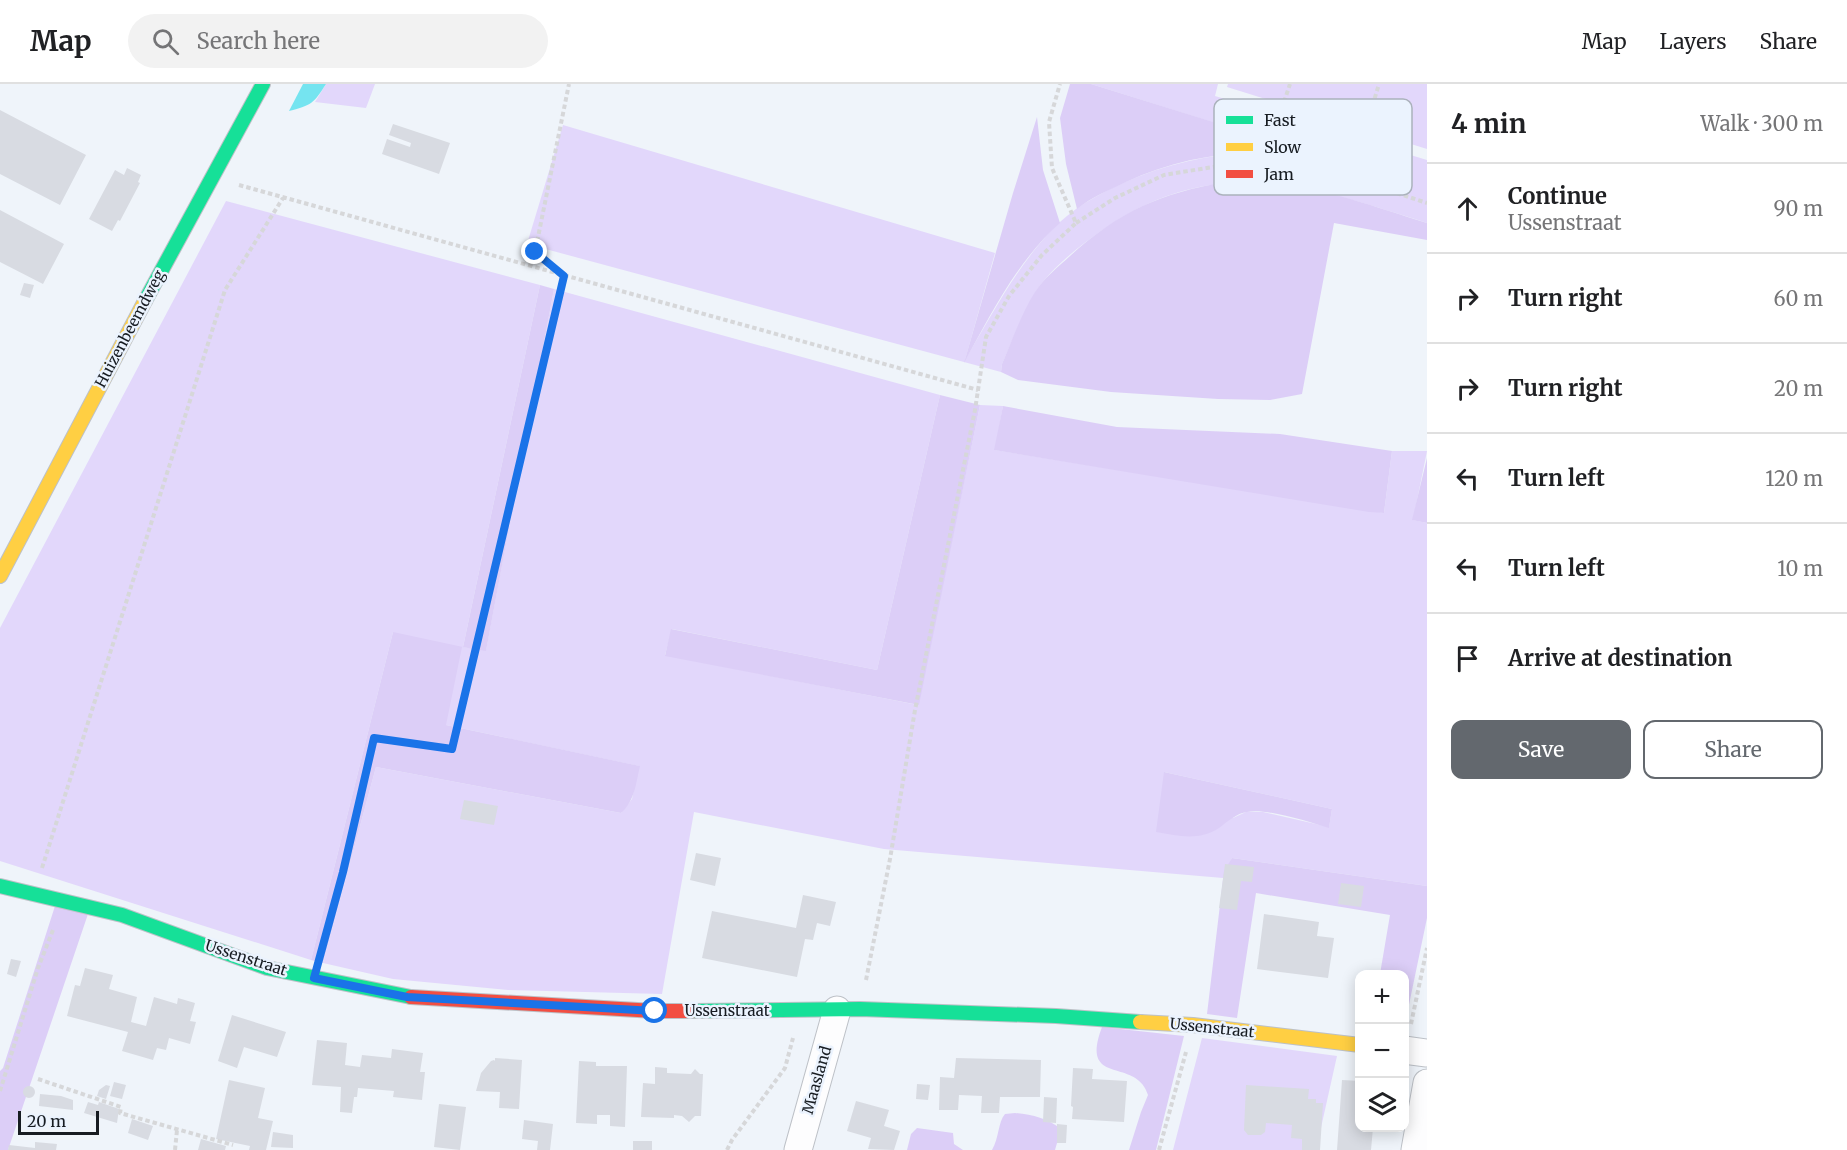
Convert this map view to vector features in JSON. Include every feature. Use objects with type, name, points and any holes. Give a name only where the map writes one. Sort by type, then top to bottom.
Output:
[{"type":"street","name":"Huizenbeemdweg","points":[[0,576],[211,177],[263,84]]},
{"type":"street","name":"Ussenstraat","points":[[0,886],[122,915],[267,968],[407,997],[655,1011],[849,1010],[1056,1016],[1193,1025],[1355,1045]]},
{"type":"street","name":"Maasland","points":[[798,1150],[849,1010]]},
{"type":"street","points":[[1415,1150],[1427,1083]]},
{"type":"path","points":[[564,276],[535,252],[569,84]]},
{"type":"path","points":[[1060,84],[1049,122],[1052,168],[1076,223]]},
{"type":"path","points":[[1285,99],[1290,84]]},
{"type":"path","points":[[1374,99],[1379,84]]},
{"type":"path","points":[[849,1010],[890,859],[915,710],[978,390],[986,337],[1009,296],[1042,255],[1076,223],[1115,198],[1164,175],[1214,167]]},
{"type":"path","points":[[211,177],[978,390]]},
{"type":"path","points":[[1403,195],[1427,203]]},
{"type":"path","points":[[34,894],[225,290],[283,198]]},
{"type":"path","points":[[314,978],[343,872],[374,738],[452,749],[564,276]]},
{"type":"path","points":[[0,1091],[38,968],[64,902]]},
{"type":"path","points":[[1413,1051],[1427,948]]},
{"type":"path","points":[[727,1150],[785,1068],[802,1011]]},
{"type":"path","points":[[1159,1150],[1193,1025]]},
{"type":"path","points":[[38,1079],[121,1107],[120,1113],[233,1145]]},
{"type":"path","points":[[175,1150],[177,1130]]},
{"type":"shaded area","points":[[326,84],[375,84],[366,108],[315,102]]},
{"type":"shaded area","points":[[1070,84],[1091,84],[1214,122],[1214,156],[1147,173],[1101,194],[1077,209],[1066,164],[1060,118]]},
{"type":"shaded area","points":[[1091,84],[1218,84],[1215,96],[1225,99],[1214,99],[1214,123]]},
{"type":"shaded area","points":[[1228,84],[1427,84],[1427,149],[1412,144],[1412,99],[1266,99],[1227,87]]},
{"type":"shaded area","points":[[1037,117],[1043,170],[1060,223],[1018,271],[964,363],[1013,193]]},
{"type":"shaded area","points":[[563,125],[995,253],[965,360],[1026,261],[1067,216],[1085,203],[1123,183],[1167,167],[1214,156],[1214,185],[1182,191],[1142,206],[1101,231],[1056,268],[1030,301],[1002,364],[1001,372],[527,244]]},
{"type":"shaded area","points":[[1412,155],[1427,160],[1427,223],[1332,195],[1412,195]]},
{"type":"shaded area","points":[[1214,184],[1214,195],[1336,195],[1427,223],[1427,240],[1334,223],[1302,394],[1270,400],[1111,392],[1018,380],[1001,372],[1002,364],[1025,309],[1035,292],[1051,273],[1088,240],[1124,216],[1161,198]]},
{"type":"shaded area","points":[[226,201],[540,285],[463,647],[486,650],[554,289],[940,395],[877,670],[672,629],[665,655],[918,705],[980,405],[1003,406],[995,450],[1384,513],[1392,451],[1427,451],[1413,520],[1427,523],[1427,886],[1232,858],[1223,878],[884,849],[694,812],[662,994],[508,990],[393,979],[323,963],[376,767],[621,813],[632,799],[639,766],[446,725],[393,632],[311,960],[0,861],[0,628]],"holes":[[[1164,772],[1332,809],[1329,827],[1263,812],[1246,812],[1233,818]]]},
{"type":"shaded area","points":[[540,285],[554,289],[486,651],[462,647],[446,725],[640,766],[634,791],[629,803],[621,813],[376,767],[323,963],[311,960],[393,632],[463,647]]},
{"type":"shaded area","points":[[940,395],[980,405],[919,705],[665,656],[671,629],[877,670]]},
{"type":"shaded area","points":[[1003,406],[1117,427],[1280,434],[1392,451],[1384,513],[994,450]]},
{"type":"shaded area","points":[[1427,458],[1427,523],[1412,520]]},
{"type":"shaded area","points":[[1164,772],[1332,809],[1329,828],[1288,816],[1255,811],[1240,814],[1204,835],[1173,835],[1156,832]]},
{"type":"shaded area","points":[[1232,858],[1427,886],[1427,918],[1409,1005],[1409,970],[1381,970],[1390,915],[1256,893],[1237,1018],[1207,1014],[1224,871]]},
{"type":"shaded area","points":[[55,906],[88,914],[8,1150],[0,1150],[0,1071],[3,1068]]},
{"type":"shaded area","points":[[1102,1027],[1184,1036],[1156,1150],[1129,1150],[1148,1095],[1142,1083],[1133,1076],[1103,1065],[1098,1058],[1097,1046]]},
{"type":"shaded area","points":[[1202,1038],[1337,1056],[1316,1150],[1173,1150]]},
{"type":"shaded area","points":[[1015,1113],[1039,1118],[1061,1129],[1055,1150],[992,1150],[1003,1117],[1005,1114]]},
{"type":"shaded area","points":[[917,1128],[953,1133],[954,1144],[963,1150],[907,1150],[911,1134]]},
{"type":"water","points":[[303,84],[326,84],[311,103],[289,111]]},
{"type":"building","points":[[0,110],[86,155],[60,205],[0,174]]},
{"type":"building","points":[[393,124],[450,143],[439,174],[382,154],[387,139],[410,147],[411,143],[389,135]]},
{"type":"building","points":[[127,168],[141,175],[138,182],[140,183],[120,221],[118,220],[112,231],[89,219],[115,170],[124,175]]},
{"type":"building","points":[[0,210],[64,244],[43,284],[0,262]]},
{"type":"building","points":[[24,283],[34,285],[30,298],[20,295]]},
{"type":"building","points":[[464,800],[498,806],[494,825],[460,819]]},
{"type":"building","points":[[696,853],[721,858],[715,886],[690,880]]},
{"type":"building","points":[[1225,864],[1254,867],[1252,882],[1241,881],[1237,910],[1219,908]]},
{"type":"building","points":[[1341,883],[1364,886],[1361,907],[1338,904]]},
{"type":"building","points":[[803,895],[836,902],[830,926],[817,923],[813,940],[805,939],[797,977],[702,958],[712,911],[796,928]]},
{"type":"building","points":[[1264,914],[1319,922],[1317,936],[1334,938],[1328,978],[1257,969]]},
{"type":"building","points":[[11,959],[21,961],[16,977],[7,974]]},
{"type":"building","points":[[85,968],[113,975],[109,989],[137,997],[131,1022],[146,1026],[154,997],[177,1004],[178,998],[195,1003],[190,1021],[196,1022],[190,1044],[169,1038],[166,1050],[157,1048],[153,1060],[122,1051],[128,1032],[67,1016],[75,985],[80,986]]},
{"type":"building","points":[[232,1015],[286,1032],[277,1057],[244,1047],[237,1068],[218,1061]]},
{"type":"building","points":[[317,1040],[347,1043],[345,1065],[360,1067],[362,1055],[391,1058],[392,1049],[423,1053],[420,1072],[425,1072],[422,1100],[393,1097],[394,1091],[358,1088],[352,1113],[340,1112],[341,1087],[312,1085]]},
{"type":"building","points":[[495,1058],[522,1060],[519,1109],[499,1108],[500,1092],[476,1091],[481,1073],[491,1061],[495,1061]]},
{"type":"building","points":[[956,1058],[1041,1060],[1040,1097],[1000,1097],[999,1113],[981,1113],[982,1096],[959,1095],[958,1110],[939,1110],[940,1077],[954,1078]]},
{"type":"building","points":[[579,1061],[596,1062],[596,1066],[627,1066],[625,1127],[610,1126],[610,1115],[597,1115],[597,1124],[576,1123]]},
{"type":"building","points":[[655,1067],[667,1068],[667,1073],[691,1074],[695,1069],[703,1074],[701,1116],[695,1116],[689,1122],[682,1116],[674,1115],[674,1118],[641,1117],[643,1083],[655,1084]]},
{"type":"building","points":[[1073,1068],[1093,1069],[1092,1079],[1127,1081],[1124,1122],[1072,1119]]},
{"type":"building","points":[[229,1080],[265,1088],[258,1118],[273,1121],[266,1150],[249,1150],[250,1146],[216,1139]]},
{"type":"building","points":[[1342,1080],[1355,1081],[1355,1132],[1373,1132],[1371,1150],[1337,1150]]},
{"type":"building","points":[[114,1082],[126,1085],[122,1099],[110,1096]]},
{"type":"building","points":[[917,1084],[930,1085],[928,1100],[916,1099]]},
{"type":"building","points":[[106,1085],[110,1086],[106,1099],[97,1096],[99,1090]]},
{"type":"building","points":[[1246,1085],[1309,1089],[1308,1099],[1316,1099],[1316,1103],[1323,1103],[1320,1150],[1302,1150],[1302,1139],[1291,1138],[1292,1125],[1266,1123],[1265,1132],[1261,1135],[1248,1135],[1244,1130]]},
{"type":"building","points":[[31,1086],[35,1092],[31,1098],[27,1098],[23,1090]]},
{"type":"building","points":[[40,1094],[73,1100],[73,1110],[39,1106]]},
{"type":"building","points":[[1044,1097],[1057,1098],[1056,1123],[1043,1122]]},
{"type":"building","points":[[856,1101],[889,1110],[884,1126],[900,1131],[894,1150],[868,1149],[871,1138],[847,1131]]},
{"type":"building","points":[[88,1102],[98,1105],[99,1102],[119,1109],[117,1123],[84,1113]]},
{"type":"building","points":[[439,1104],[466,1107],[460,1150],[434,1147]]},
{"type":"building","points":[[132,1119],[153,1126],[148,1140],[128,1133]]},
{"type":"building","points":[[524,1120],[553,1124],[550,1150],[537,1150],[538,1141],[522,1139]]},
{"type":"building","points":[[1057,1124],[1067,1125],[1066,1143],[1057,1143]]},
{"type":"building","points":[[273,1132],[293,1135],[293,1148],[271,1147]]},
{"type":"building","points":[[201,1139],[226,1146],[225,1150],[198,1150]]},
{"type":"building","points":[[633,1141],[652,1141],[652,1150],[633,1150]]},
{"type":"building","points":[[35,1142],[57,1144],[56,1150],[8,1150],[9,1145],[35,1148]]},
{"type":"traffic: fast","points":[[145,301],[263,84]]},
{"type":"traffic: fast","points":[[0,886],[122,915],[267,968],[411,997]]},
{"type":"traffic: fast","points":[[692,1011],[860,1009],[1056,1016],[1140,1022]]},
{"type":"traffic: slow","points":[[0,576],[145,301]]},
{"type":"traffic: slow","points":[[1140,1022],[1193,1025],[1355,1044]]},
{"type":"traffic: jam","points":[[411,997],[655,1011],[692,1011]]},
{"type":"route","points":[[535,252],[564,276],[452,749],[374,738],[343,872],[314,978],[407,997],[655,1011]]}]
